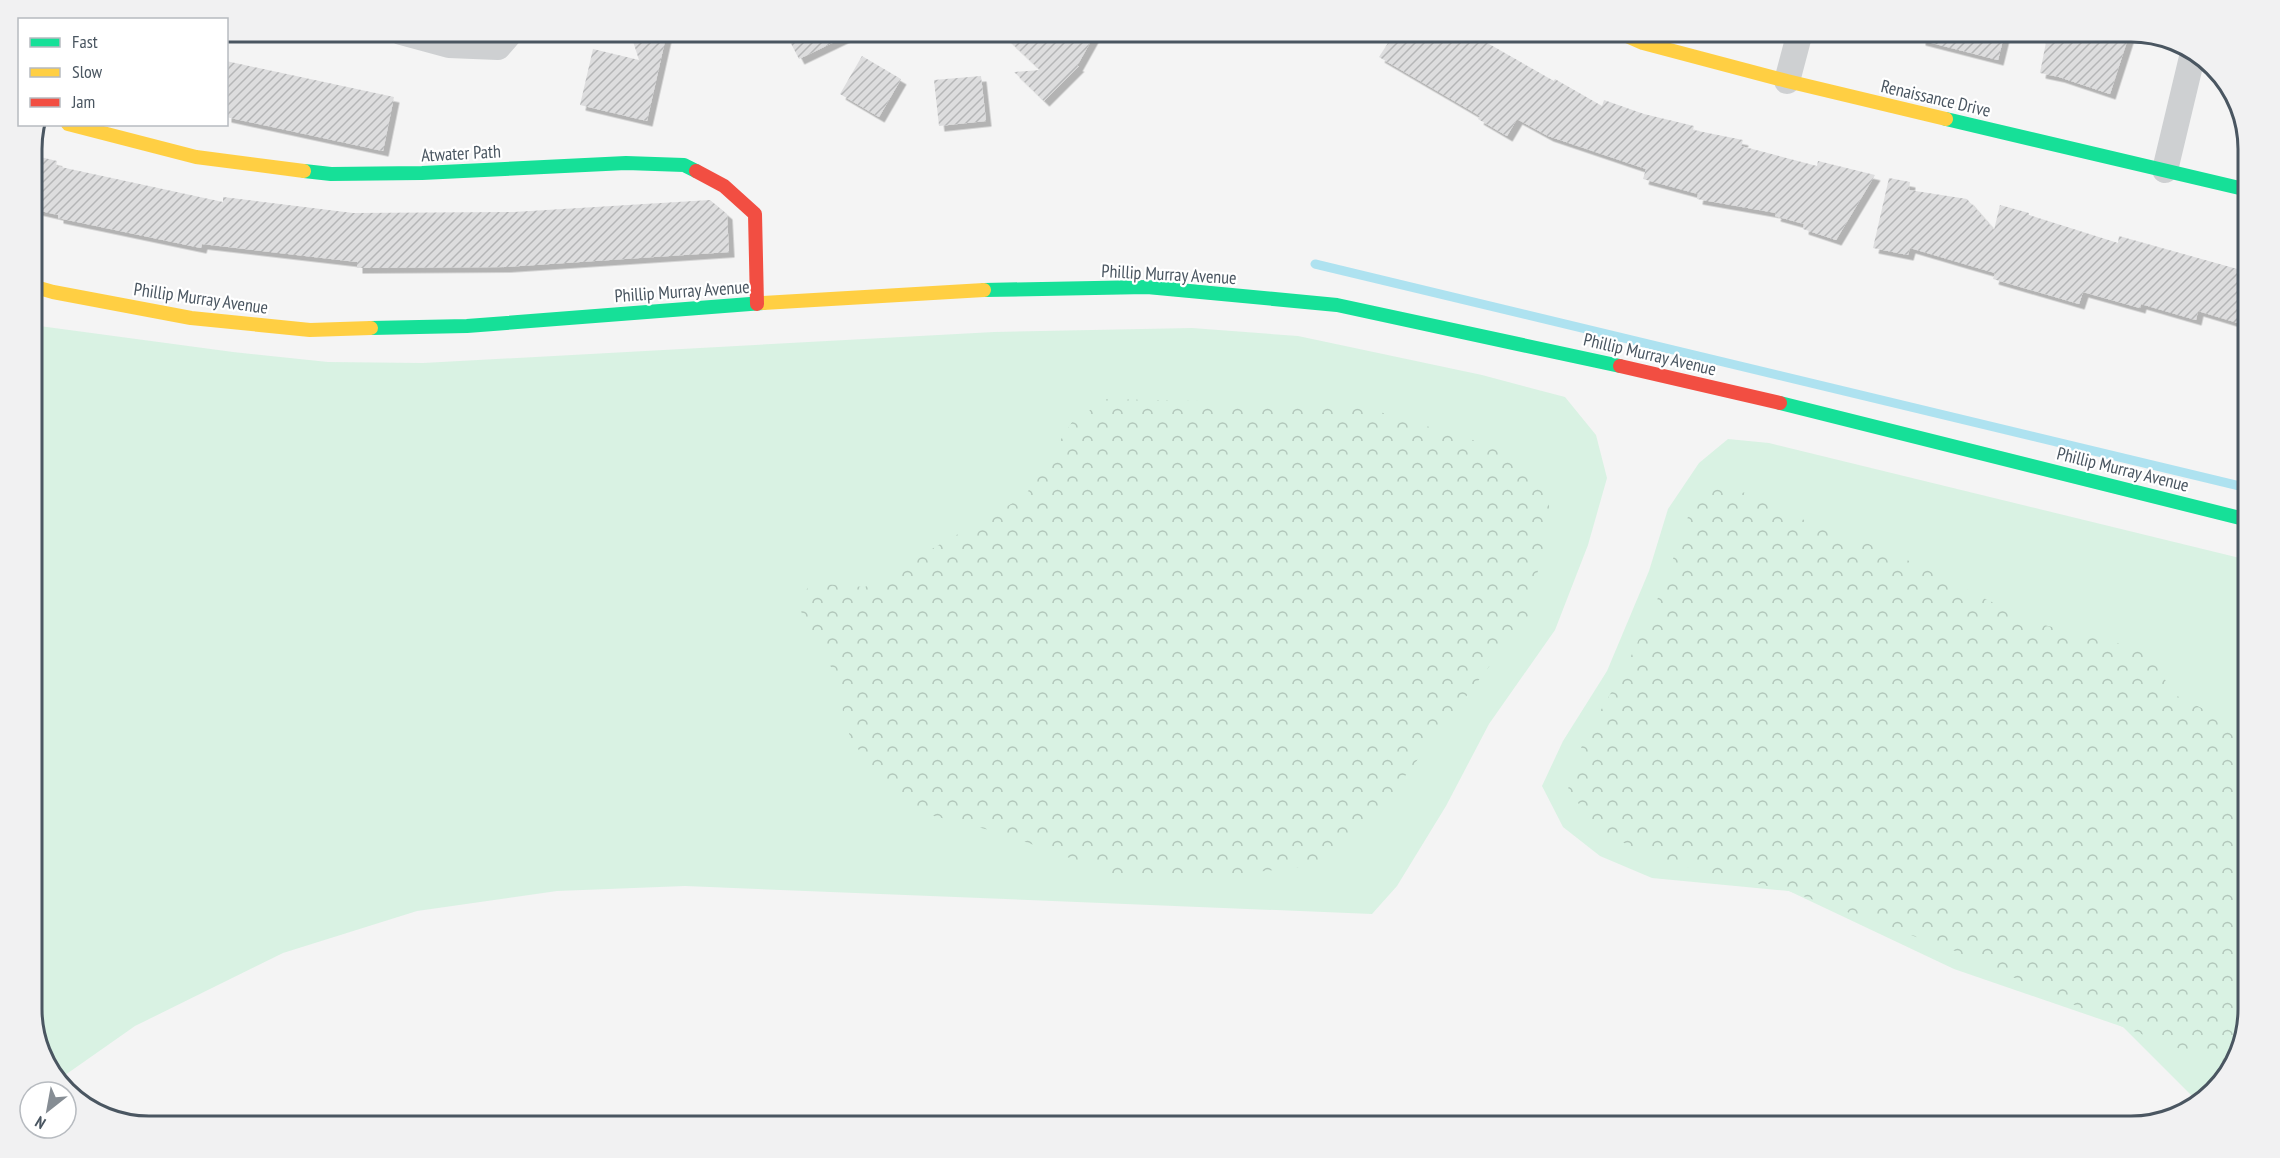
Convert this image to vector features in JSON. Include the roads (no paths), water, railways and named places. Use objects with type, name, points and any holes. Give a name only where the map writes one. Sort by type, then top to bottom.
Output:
[{"type":"main road","name":"Renaissance Drive","points":[[1641,42],[1787,81],[2238,188]]},
{"type":"main road","name":"Atwater Path","points":[[76,126],[196,157],[331,174],[422,173],[626,163],[684,165],[724,186],[755,214],[757,304]]},
{"type":"main road","name":"Phillip Murray Avenue","points":[[42,289],[191,318],[310,330],[466,326],[975,290],[1147,287],[1337,305],[1683,379],[2238,518]]},
{"type":"street","points":[[438,42],[449,45],[498,47],[502,42]]},
{"type":"street","points":[[1787,81],[1797,42]]},
{"type":"street","points":[[2165,170],[2191,61]]},
{"type":"waterway","points":[[1315,264],[2238,486]]}]
